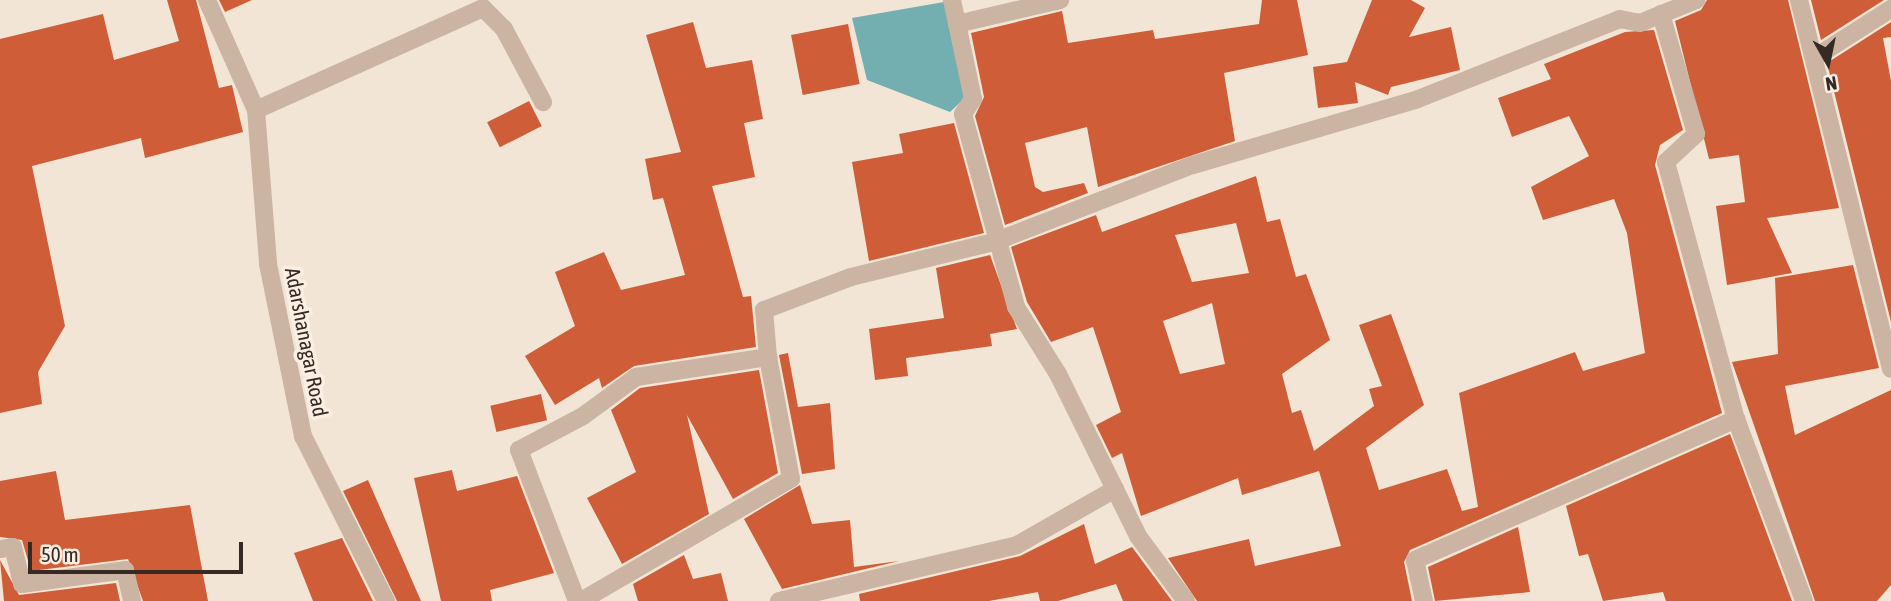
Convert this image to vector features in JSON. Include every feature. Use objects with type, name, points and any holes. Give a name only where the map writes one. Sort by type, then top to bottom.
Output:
[{"type":"street","name":"Adarshanagar Road","points":[[207,0],[256,110],[268,264],[303,436],[386,601]]},
{"type":"street","points":[[952,0],[974,99],[963,114],[994,242],[1016,307],[1138,536],[1186,601]]},
{"type":"street","points":[[957,24],[1060,0]]},
{"type":"street","points":[[768,357],[636,377],[583,416],[519,450],[579,601],[791,479],[768,357],[764,310],[851,278],[994,242],[1193,165],[1418,99],[1620,19],[1640,23],[1696,0]]},
{"type":"street","points":[[1799,0],[1891,369]]},
{"type":"street","points":[[256,110],[483,8],[503,29],[543,102]]},
{"type":"street","points":[[1814,58],[1891,9]]},
{"type":"street","points":[[1661,14],[1696,135],[1666,162],[1735,419],[1804,601]]},
{"type":"street","points":[[1424,601],[1415,560],[1735,419]]},
{"type":"street","points":[[779,601],[1017,545],[1115,489]]},
{"type":"street","points":[[0,549],[13,547],[22,584],[125,570],[132,601]]},
{"type":"water","points":[[944,2],[968,95],[950,112],[867,80],[852,18]]},
{"type":"building","points":[[167,0],[196,0],[219,88],[232,85],[243,132],[145,158],[141,138],[32,166],[65,326],[38,372],[42,404],[0,413],[0,39],[103,14],[114,60],[179,41]]},
{"type":"building","points":[[219,0],[252,0],[225,12]]},
{"type":"building","points":[[1262,0],[1297,0],[1308,55],[1224,73],[1235,141],[1098,187],[1087,127],[1025,143],[1035,187],[1043,192],[1084,183],[1088,193],[1005,225],[975,116],[984,97],[971,33],[1062,11],[1068,43],[1153,30],[1155,39],[1259,24]]},
{"type":"building","points":[[1372,0],[1411,0],[1425,8],[1409,37],[1451,27],[1460,70],[1391,87],[1388,95],[1355,82],[1358,103],[1318,108],[1313,67],[1347,62]]},
{"type":"building","points":[[1707,0],[1788,0],[1839,208],[1767,218],[1792,273],[1727,285],[1716,206],[1745,202],[1739,155],[1709,159],[1675,21],[1701,10]]},
{"type":"building","points":[[1811,0],[1884,0],[1821,40]]},
{"type":"building","points":[[693,22],[706,68],[752,60],[763,119],[744,123],[755,177],[712,186],[743,297],[751,296],[756,347],[634,366],[602,388],[599,378],[555,405],[525,356],[575,326],[555,272],[604,252],[621,290],[685,275],[663,198],[653,200],[645,159],[681,152],[646,35]]},
{"type":"building","points":[[1891,22],[1891,37],[1883,38],[1891,81],[1891,322],[1827,63]]},
{"type":"building","points":[[848,24],[860,84],[803,95],[791,35]]},
{"type":"building","points":[[1654,30],[1683,130],[1660,145],[1655,165],[1722,413],[1410,550],[1404,562],[1412,601],[1197,601],[1168,558],[1249,539],[1255,566],[1341,546],[1319,471],[1242,495],[1238,478],[1141,516],[1122,453],[1112,458],[1096,425],[1121,412],[1093,327],[1051,342],[1027,302],[1011,247],[1096,215],[1102,232],[1256,176],[1267,222],[1280,219],[1296,277],[1306,274],[1330,340],[1282,374],[1292,413],[1301,410],[1314,451],[1374,406],[1369,389],[1382,386],[1359,325],[1391,314],[1424,405],[1366,448],[1379,490],[1447,469],[1462,511],[1478,507],[1459,393],[1575,352],[1583,371],[1645,353],[1627,233],[1614,199],[1543,220],[1531,187],[1589,156],[1569,116],[1512,137],[1498,98],[1551,79],[1544,64],[1625,32]],"holes":[[[1236,223],[1249,273],[1192,282],[1175,235]],[[1212,303],[1225,364],[1180,374],[1163,321]]]},
{"type":"building","points":[[529,101],[542,126],[500,147],[487,122]]},
{"type":"building","points":[[954,123],[984,233],[869,261],[852,162],[903,153],[899,134]]},
{"type":"building","points":[[990,255],[1017,329],[990,334],[992,346],[906,358],[908,376],[875,380],[869,329],[944,318],[936,268]]},
{"type":"building","points":[[1853,265],[1879,368],[1785,386],[1795,435],[1891,390],[1891,585],[1877,601],[1815,601],[1732,362],[1778,354],[1775,278]]},
{"type":"building","points":[[788,353],[798,407],[830,403],[835,469],[802,474],[779,355]]},
{"type":"building","points":[[759,370],[778,473],[733,499],[687,415],[709,514],[622,564],[587,498],[636,472],[611,410],[640,388]]},
{"type":"building","points":[[541,394],[547,420],[496,432],[490,406]]},
{"type":"building","points":[[1730,434],[1792,601],[1666,601],[1663,592],[1603,601],[1588,554],[1579,556],[1566,506]]},
{"type":"building","points":[[452,470],[457,491],[517,476],[554,573],[490,590],[492,601],[441,601],[414,478]]},
{"type":"building","points":[[56,471],[65,520],[190,505],[208,601],[143,601],[128,559],[31,571],[22,540],[0,537],[0,481]]},
{"type":"building","points":[[368,480],[421,601],[397,601],[343,491]]},
{"type":"building","points":[[800,485],[812,524],[850,520],[854,567],[899,561],[782,589],[744,519]]},
{"type":"building","points":[[1084,524],[1095,564],[1132,547],[1172,601],[1123,601],[1116,584],[1058,601],[1040,601],[1038,592],[989,601],[860,601],[859,594],[1020,556]]},
{"type":"building","points":[[1518,527],[1530,592],[1435,601],[1428,567]]},
{"type":"building","points":[[342,538],[373,601],[313,601],[294,553]]},
{"type":"building","points":[[684,555],[693,579],[721,573],[728,601],[638,601],[633,584]]},
{"type":"building","points":[[0,560],[19,595],[116,583],[120,601],[4,601]]}]
